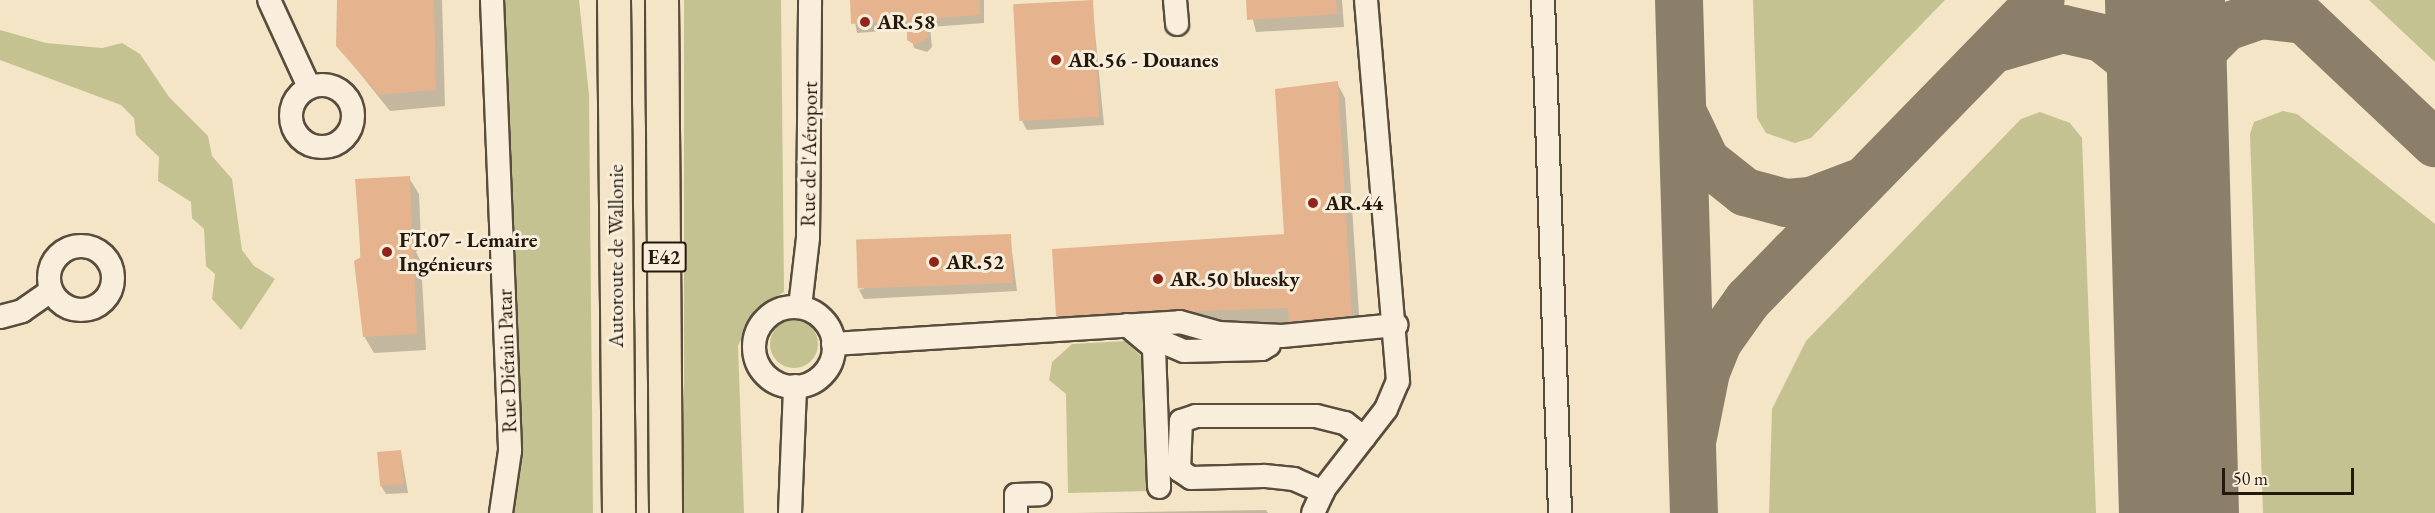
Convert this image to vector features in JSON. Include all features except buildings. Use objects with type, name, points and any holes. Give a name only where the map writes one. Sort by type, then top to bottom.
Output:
[{"type":"highway","name":"Autoroute de Wallonie","points":[[614,0],[619,513]]},
{"type":"highway","name":"E42","points":[[662,0],[666,513]]},
{"type":"street","points":[[269,0],[309,87]]},
{"type":"street","name":"Rue Diérain Patar","points":[[492,0],[510,451],[499,510]]},
{"type":"street","name":"Rue de l'Aéroport","points":[[800,307],[808,238],[810,0]]},
{"type":"street","points":[[1175,0],[1177,24]]},
{"type":"street","points":[[1313,513],[1323,492],[1364,438],[1398,381],[1396,325],[1366,0]]},
{"type":"street","points":[[1543,0],[1560,513]]},
{"type":"street","points":[[0,317],[22,311],[51,291]]},
{"type":"street","points":[[800,307],[823,320],[833,344],[823,373],[795,386],[780,384],[758,365],[755,336],[772,313],[800,307]]},
{"type":"street","points":[[833,344],[1136,330],[1180,322],[1219,333],[1282,336],[1396,325]]},
{"type":"street","points":[[1136,330],[1154,348],[1159,487]]},
{"type":"street","points":[[790,513],[795,386]]},
{"type":"street","points":[[1323,492],[1294,479],[1264,476],[1191,478],[1179,470],[1181,422],[1196,416],[1316,416],[1345,423],[1364,438]]},
{"type":"street","points":[[1016,513],[1016,495],[1040,494]]},
{"type":"shaded area","points":[[501,0],[579,0],[589,95],[593,513],[513,513]]},
{"type":"shaded area","points":[[684,0],[781,0],[784,292],[755,309],[738,346],[744,513],[684,513]]},
{"type":"shaded area","points":[[1753,0],[1945,0],[1811,138],[1795,143],[1766,133],[1757,118]]},
{"type":"shaded area","points":[[2369,0],[2435,0],[2435,62]]},
{"type":"shaded area","points":[[0,30],[46,43],[102,48],[122,43],[140,54],[169,97],[208,136],[212,156],[232,179],[242,250],[254,266],[275,279],[241,330],[212,299],[215,274],[206,266],[204,229],[192,218],[191,202],[158,181],[159,157],[136,135],[134,118],[121,105],[0,60]]},
{"type":"shaded area","points":[[2283,111],[2297,114],[2435,224],[2435,513],[2263,513],[2250,134],[2254,122]]},
{"type":"shaded area","points":[[2040,112],[2070,123],[2082,138],[2096,513],[1769,513],[1772,409],[1806,341],[2021,119]]},
{"type":"shaded area","points":[[794,320],[811,327],[818,344],[811,361],[794,368],[777,361],[770,344],[777,327]]},
{"type":"shaded area","points":[[1125,341],[1143,358],[1150,491],[1068,493],[1066,394],[1049,380],[1052,362],[1072,344]]},
{"type":"taxiway","points":[[1679,0],[1694,513]]},
{"type":"taxiway","points":[[1692,442],[1706,372],[1718,342],[1748,300],[2041,0]]},
{"type":"taxiway","points":[[2283,0],[2435,143]]},
{"type":"taxiway","points":[[2168,114],[2183,70],[2226,27],[2260,15],[2304,20]]},
{"type":"taxiway","points":[[1998,48],[2063,29],[2102,38],[2141,69],[2168,114]]},
{"type":"taxiway","points":[[1685,117],[1706,161],[1745,192],[1786,203],[1811,201],[1858,183]]},
{"type":"runway","points":[[2165,0],[2179,513]]},
{"type":"place","name":"AR.58","points":[[865,22]]},
{"type":"place","name":"AR.56 - Douanes","points":[[1056,60]]},
{"type":"place","name":"AR.44","points":[[1313,203]]},
{"type":"place","name":"FT.07 - Lemaire Ingénieurs","points":[[387,252]]},
{"type":"place","name":"AR.52","points":[[934,262]]},
{"type":"place","name":"AR.50 bluesky","points":[[1158,279]]}]
